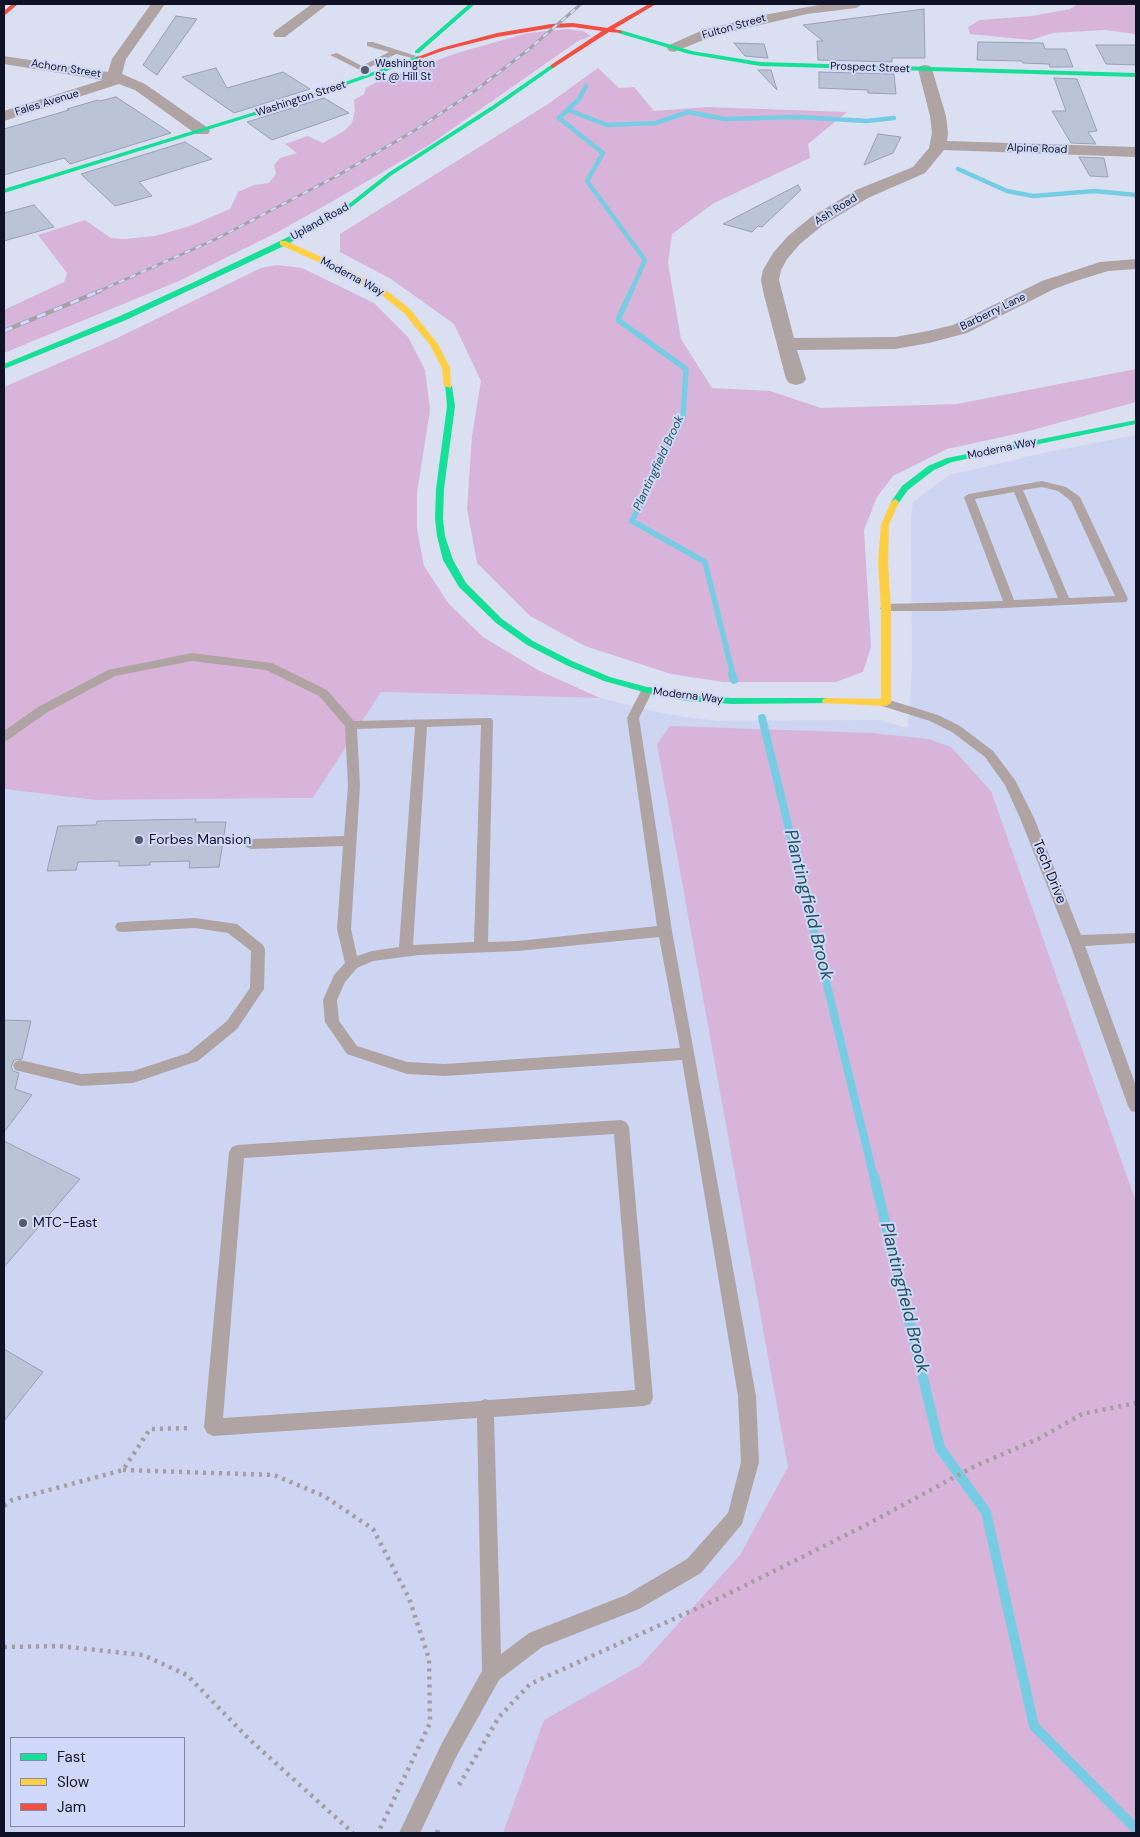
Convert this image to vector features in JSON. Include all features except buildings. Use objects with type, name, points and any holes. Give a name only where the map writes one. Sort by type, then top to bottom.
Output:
[{"type":"street","points":[[4,14],[15,4]]},
{"type":"street","points":[[119,80],[114,75],[119,59],[158,4]]},
{"type":"street","points":[[280,34],[321,4]]},
{"type":"street","points":[[410,58],[474,4],[482,14]]},
{"type":"street","points":[[609,29],[653,4]]},
{"type":"street","name":"Fulton Street","points":[[674,48],[708,33],[764,18],[856,4]]},
{"type":"street","points":[[498,22],[530,28]]},
{"type":"street","name":"Washington Street","points":[[4,192],[202,131],[410,58],[530,28],[565,24],[609,29]]},
{"type":"street","points":[[448,26],[478,40]]},
{"type":"street","name":"Prospect Street","points":[[609,29],[718,59],[760,64],[1136,75]]},
{"type":"street","name":"Upland Road","points":[[4,367],[123,318],[283,243],[343,211],[390,174],[463,128],[584,44],[609,29]]},
{"type":"street","name":"Achorn Street","points":[[4,60],[89,72],[140,87],[202,131]]},
{"type":"street","points":[[925,69],[938,116],[940,133],[937,145]]},
{"type":"street","name":"Fales Avenue","points":[[4,116],[119,80]]},
{"type":"street","name":"Alpine Road","points":[[937,145],[1136,152]]},
{"type":"street","name":"Ash Road","points":[[796,379],[770,280],[772,270],[779,257],[794,240],[840,206],[862,194],[919,170],[937,149],[937,145]]},
{"type":"street","name":"Moderna Way","points":[[283,243],[340,268],[383,292],[407,311],[434,344],[446,368],[451,406],[440,490],[439,519],[441,536],[448,560],[462,585],[499,621],[530,643],[569,663],[607,679],[647,690],[687,698],[732,702],[846,700],[886,703],[886,608],[883,562],[885,525],[896,500],[918,477],[931,468],[950,460],[1136,422]]},
{"type":"street","name":"Barberry Lane","points":[[786,344],[895,343],[929,337],[960,328],[1048,285],[1106,266],[1136,264]]},
{"type":"lane","points":[[370,44],[410,58]]},
{"type":"lane","points":[[334,55],[360,74],[394,52]]},
{"type":"lane","points":[[886,608],[1010,604],[1065,602],[1122,599],[1076,499],[1062,489],[1042,484],[970,497],[1010,604]]},
{"type":"lane","points":[[1017,488],[1065,602]]},
{"type":"lane","points":[[4,737],[42,710],[112,673],[192,657],[268,666],[323,693],[351,725],[354,786],[344,928],[352,964]]},
{"type":"lane","points":[[410,1833],[449,1750],[492,1673],[536,1640],[632,1602],[694,1566],[736,1518],[750,1462],[747,1396],[665,931],[633,718],[647,690]]},
{"type":"lane","name":"Tech Drive","points":[[886,703],[934,718],[956,729],[977,744],[999,766],[1020,801],[1076,940],[1136,1106]]},
{"type":"lane","points":[[351,725],[487,721],[481,948]]},
{"type":"lane","points":[[406,952],[421,723]]},
{"type":"lane","points":[[251,844],[351,841]]},
{"type":"lane","points":[[20,1066],[81,1080],[133,1077],[193,1057],[232,1025],[257,990],[258,949],[232,928],[196,922],[122,927]]},
{"type":"lane","points":[[665,931],[518,946],[406,952],[372,956],[352,964],[339,979],[330,1000],[332,1022],[352,1050],[407,1068],[445,1070],[688,1054]]},
{"type":"lane","points":[[1076,940],[1136,938]]},
{"type":"lane","points":[[621,1127],[644,1398],[485,1408],[213,1427],[237,1152],[621,1127]]},
{"type":"lane","points":[[485,1408],[492,1673]]},
{"type":"path","points":[[457,1788],[499,1717],[530,1684],[722,1597],[975,1466],[1038,1438],[1082,1414],[1136,1403]]},
{"type":"path","points":[[123,1470],[150,1429],[213,1427]]},
{"type":"path","points":[[4,1506],[12,1500],[123,1470],[274,1475],[324,1496],[373,1529],[409,1598],[429,1659],[430,1723],[378,1833]]},
{"type":"path","points":[[4,1647],[59,1646],[142,1654],[187,1675],[249,1740],[353,1833]]},
{"type":"path","points":[[436,1833],[442,1818]]},
{"type":"shaded area","points":[[1078,4],[1136,4],[1136,34],[1105,30],[1053,33],[1031,40],[970,34],[968,27],[980,20],[1032,16],[1070,9]]},
{"type":"shaded area","points":[[568,29],[583,31],[591,36],[578,41],[429,145],[340,197],[278,232],[179,281],[4,353],[4,310],[64,282],[67,273],[38,235],[85,220],[111,238],[124,239],[155,236],[190,226],[230,209],[238,192],[254,185],[269,183],[276,174],[274,165],[280,158],[297,153],[285,144],[308,136],[323,143],[344,131],[352,123],[355,111],[354,100],[364,94],[366,88],[379,81],[457,53],[528,33]]},
{"type":"shaded area","points":[[598,68],[619,88],[634,87],[654,111],[707,107],[847,112],[808,144],[810,158],[714,203],[672,234],[668,263],[681,339],[712,388],[770,391],[821,408],[957,404],[1136,369],[1136,402],[1025,432],[947,449],[893,476],[877,497],[864,530],[871,647],[863,672],[836,682],[723,682],[671,674],[585,646],[530,616],[477,563],[467,509],[472,436],[481,381],[454,324],[391,279],[340,252],[340,234],[548,104]]},
{"type":"shaded area","points":[[277,265],[302,268],[374,303],[408,337],[425,370],[430,410],[417,493],[417,529],[424,566],[449,604],[483,637],[538,670],[600,698],[381,692],[313,798],[95,800],[4,789],[4,387],[115,339],[261,268]]},
{"type":"shaded area","points":[[1136,435],[1136,1833],[4,1833],[4,789],[95,800],[313,798],[381,692],[600,698],[665,714],[717,721],[879,720],[908,728],[912,668],[911,518],[913,502],[949,475],[1044,453]]},
{"type":"shaded area","points":[[670,726],[872,733],[928,739],[951,747],[991,791],[1136,1202],[1136,1833],[503,1833],[544,1720],[641,1665],[740,1555],[788,1467],[657,744]]},
{"type":"waterway","name":"Plantingfield Brook","points":[[586,86],[579,99],[559,118],[603,153],[587,181],[645,260],[631,292]]},
{"type":"waterway","points":[[568,110],[607,125],[656,123],[688,112],[725,119],[797,117],[867,121],[894,118]]},
{"type":"waterway","points":[[958,169],[1007,191],[1033,196],[1095,191],[1136,195]]},
{"type":"waterway","name":"Plantingfield Brook","points":[[631,291],[618,320],[686,369],[683,417],[632,521],[705,562],[733,675]]},
{"type":"waterway","name":"Plantingfield Brook","points":[[732,674],[734,680]]},
{"type":"waterway","name":"Plantingfield Brook","points":[[762,718],[874,1178]]},
{"type":"waterway","name":"Plantingfield Brook","points":[[874,1176],[940,1448],[986,1512],[1034,1726],[1136,1829]]},
{"type":"railway","points":[[97,292],[216,239],[335,177],[417,129],[476,90],[528,50],[581,4]]},
{"type":"railway","points":[[4,331],[100,291]]},
{"type":"traffic: fast","points":[[417,52],[472,4]]},
{"type":"traffic: fast","points":[[620,32],[691,53],[760,64],[1136,75]]},
{"type":"traffic: fast","points":[[4,191],[302,99],[418,58]]},
{"type":"traffic: fast","points":[[4,367],[123,318],[197,284],[283,243],[343,211],[390,174],[494,107],[553,66]]},
{"type":"traffic: fast","points":[[448,386],[451,406],[440,489],[439,519],[441,536],[448,560],[462,585],[499,621],[530,643],[569,663],[607,679],[647,690],[687,698],[732,701],[827,701]]},
{"type":"traffic: fast","points":[[895,502],[905,488],[931,468],[950,460],[1136,422]]},
{"type":"traffic: slow","points":[[283,243],[339,268],[383,292],[407,311],[434,344],[446,368],[448,386]]},
{"type":"traffic: slow","points":[[827,701],[886,703],[886,608],[883,562],[885,525],[895,502]]},
{"type":"traffic: jam","points":[[4,14],[15,4]]},
{"type":"traffic: jam","points":[[553,66],[584,44],[653,4]]},
{"type":"traffic: jam","points":[[418,58],[443,49],[497,35],[551,26],[573,25],[620,32]]},
{"type":"place","name":"Washington St @ Hill St","points":[[365,70]]},
{"type":"place","name":"Forbes Mansion","points":[[139,840]]},
{"type":"place","name":"MTC-East","points":[[23,1223]]}]
